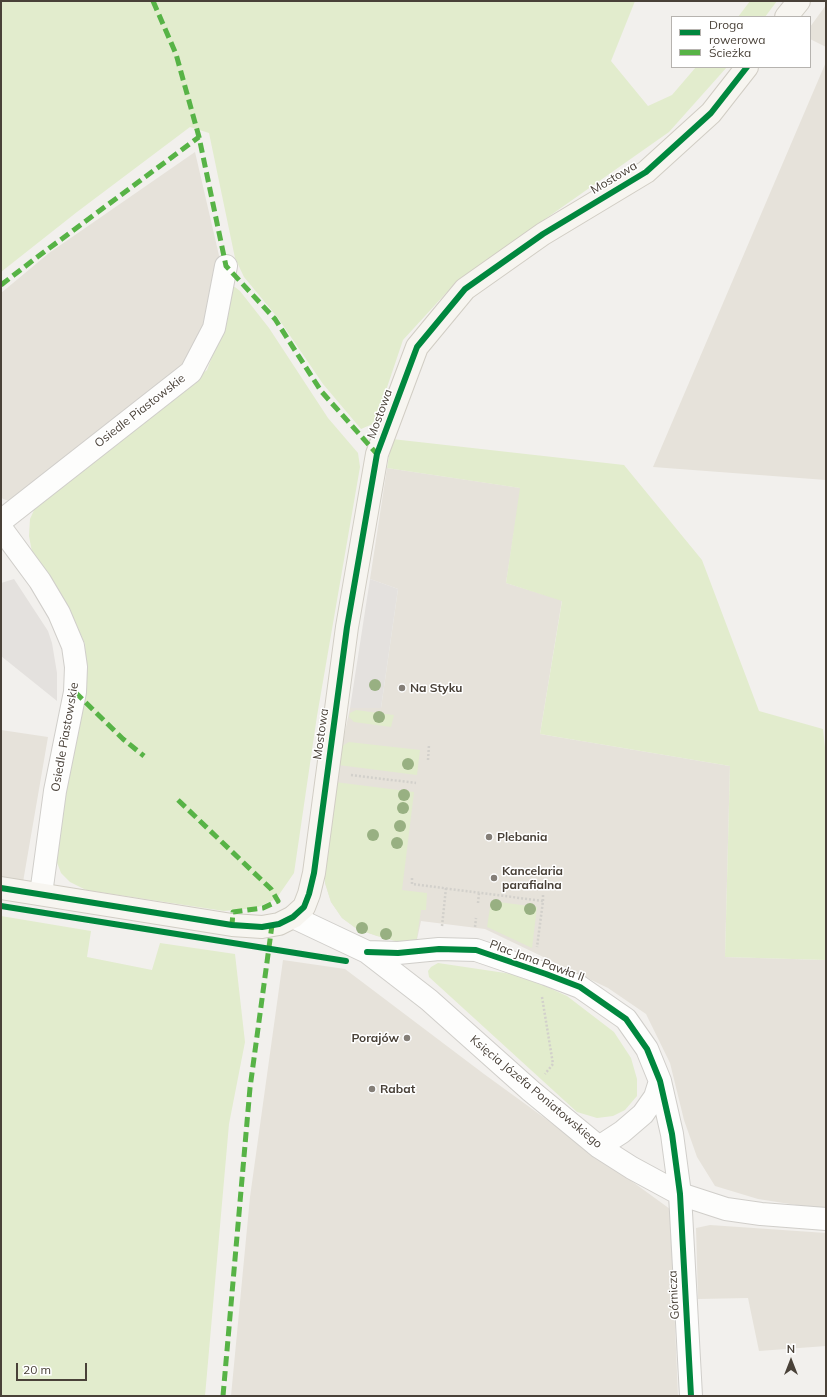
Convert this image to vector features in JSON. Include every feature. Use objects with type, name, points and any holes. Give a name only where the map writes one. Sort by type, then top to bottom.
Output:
[{"type":"street","points":[[787,16],[799,1]]},
{"type":"street","name":"Mostowa","points":[[293,918],[304,907],[314,873],[347,627],[377,454],[417,347],[465,289],[543,234],[646,172],[711,114],[746,68]]},
{"type":"street","name":"Osiedle Piastowskie","points":[[1,521],[191,372],[214,328],[226,266]]},
{"type":"street","name":"Osiedle Piastowskie","points":[[1,528],[40,581],[55,606],[73,646],[76,667],[75,692],[55,791],[41,894]]},
{"type":"street","points":[[1,888],[232,925],[262,927],[279,924],[293,918]]},
{"type":"street","name":"Księcia Józefa Poniatowskiego","points":[[293,918],[367,952],[430,1000],[530,1090],[599,1147],[632,1168],[680,1194],[726,1209],[761,1214],[826,1219]]},
{"type":"street","name":"Plac Jana Pawła II","points":[[367,952],[398,953],[439,949],[476,950],[580,987],[626,1019],[647,1049],[660,1081],[672,1134],[680,1194]]},
{"type":"street","points":[[599,1147],[622,1132],[643,1114],[655,1097],[660,1081]]},
{"type":"street","name":"Górnicza","points":[[680,1194],[691,1396]]},
{"type":"path","points":[[428,760],[430,745]]},
{"type":"path","points":[[327,772],[416,783]]},
{"type":"path","points":[[412,878],[412,884],[543,901]]},
{"type":"path","points":[[446,888],[441,927],[448,928]]},
{"type":"path","points":[[478,903],[479,893]]},
{"type":"path","points":[[536,948],[543,895]]},
{"type":"path","points":[[474,931],[476,918]]},
{"type":"path","points":[[530,1090],[553,1064],[540,990],[546,974]]},
{"type":"shaded area","points":[[826,5],[826,47],[811,40],[811,26]]},
{"type":"shaded area","points":[[826,62],[826,480],[653,467]]},
{"type":"shaded area","points":[[195,152],[221,264],[194,366],[16,503],[3,499],[1,497],[1,293],[49,253]]},
{"type":"shaded area","points":[[387,468],[521,488],[506,583],[562,600],[540,734],[730,766],[725,957],[826,960],[826,1207],[809,1207],[758,1199],[715,1186],[697,1157],[684,1120],[670,1063],[646,1014],[608,988],[485,929],[421,921],[416,944],[377,936],[357,929],[342,918],[331,902],[325,883],[338,765],[350,708],[381,708],[398,589],[370,579]]},
{"type":"shaded area","points":[[14,579],[48,631],[52,643],[57,673],[57,701],[1,656],[1,583]]},
{"type":"shaded area","points":[[370,579],[398,589],[381,708],[350,708]]},
{"type":"shaded area","points":[[1,730],[48,737],[23,882],[1,878]]},
{"type":"shaded area","points":[[283,960],[345,969],[484,1074],[670,1209],[678,1396],[231,1396],[250,1197]]},
{"type":"shaded area","points":[[710,1225],[826,1233],[826,1346],[759,1351],[748,1298],[698,1299],[696,1228]]},
{"type":"green space","points":[[1,1],[635,1],[611,61],[648,106],[672,95],[695,68],[726,68],[669,132],[457,281],[403,340],[375,423],[361,429],[323,384],[278,318],[244,277],[235,258],[209,133],[190,127],[77,212],[1,272]]},
{"type":"green space","points":[[750,1],[777,1],[766,16],[739,16]]},
{"type":"green space","points":[[231,284],[240,291],[269,328],[328,418],[358,453],[360,467],[317,716],[294,873],[276,899],[256,908],[224,911],[86,890],[70,882],[61,873],[56,860],[55,847],[86,677],[85,644],[74,619],[32,552],[29,536],[30,519],[38,501],[207,370],[219,338]]},
{"type":"green space","points":[[392,439],[624,465],[702,560],[759,711],[823,729],[826,757],[826,960],[725,957],[730,766],[540,734],[562,601],[506,583],[520,488],[387,468]]},
{"type":"green space","points":[[356,710],[394,715],[391,727],[354,722],[349,717],[350,713]]},
{"type":"green space","points":[[349,742],[420,750],[417,775],[338,765],[342,746]]},
{"type":"green space","points":[[335,782],[414,792],[402,890],[427,893],[426,910],[421,910],[416,944],[413,946],[357,929],[342,918],[331,902],[325,883],[323,861]]},
{"type":"green space","points":[[491,901],[537,907],[532,948],[487,927]]},
{"type":"green space","points":[[1,916],[91,931],[87,957],[152,970],[160,943],[235,954],[245,1042],[229,1124],[205,1396],[1,1396]]},
{"type":"green space","points":[[438,963],[512,974],[534,981],[567,996],[614,1032],[631,1058],[637,1079],[637,1096],[625,1110],[613,1116],[597,1118],[577,1112],[429,977],[428,971],[431,967]]},
{"type":"marked path","points":[[153,1],[176,54],[199,137],[226,266],[275,319],[321,391],[377,454]]},
{"type":"marked path","points":[[1,285],[199,137]]},
{"type":"marked path","points":[[75,692],[123,739],[144,756]]},
{"type":"marked path","points":[[178,800],[271,889],[278,901],[263,908],[233,912],[232,925]]},
{"type":"marked path","points":[[223,1396],[250,1088],[272,925]]},
{"type":"cycle path","points":[[1,888],[232,925],[262,927],[279,924],[293,917],[304,907],[314,873],[347,627],[377,454],[417,347],[465,289],[543,234],[646,172],[711,113],[746,68]]},
{"type":"cycle path","points":[[1,906],[346,961]]},
{"type":"cycle path","points":[[367,952],[398,953],[439,949],[476,950],[580,987],[626,1019],[647,1049],[660,1081],[672,1134],[680,1194],[691,1396]]},
{"type":"place","name":"Na Styku","points":[[402,688]]},
{"type":"place","name":"Plebania","points":[[489,837]]},
{"type":"place","name":"Kancelaria parafialna","points":[[494,878]]},
{"type":"place","name":"Porajów","points":[[407,1038]]},
{"type":"place","name":"Rabat","points":[[372,1089]]}]
